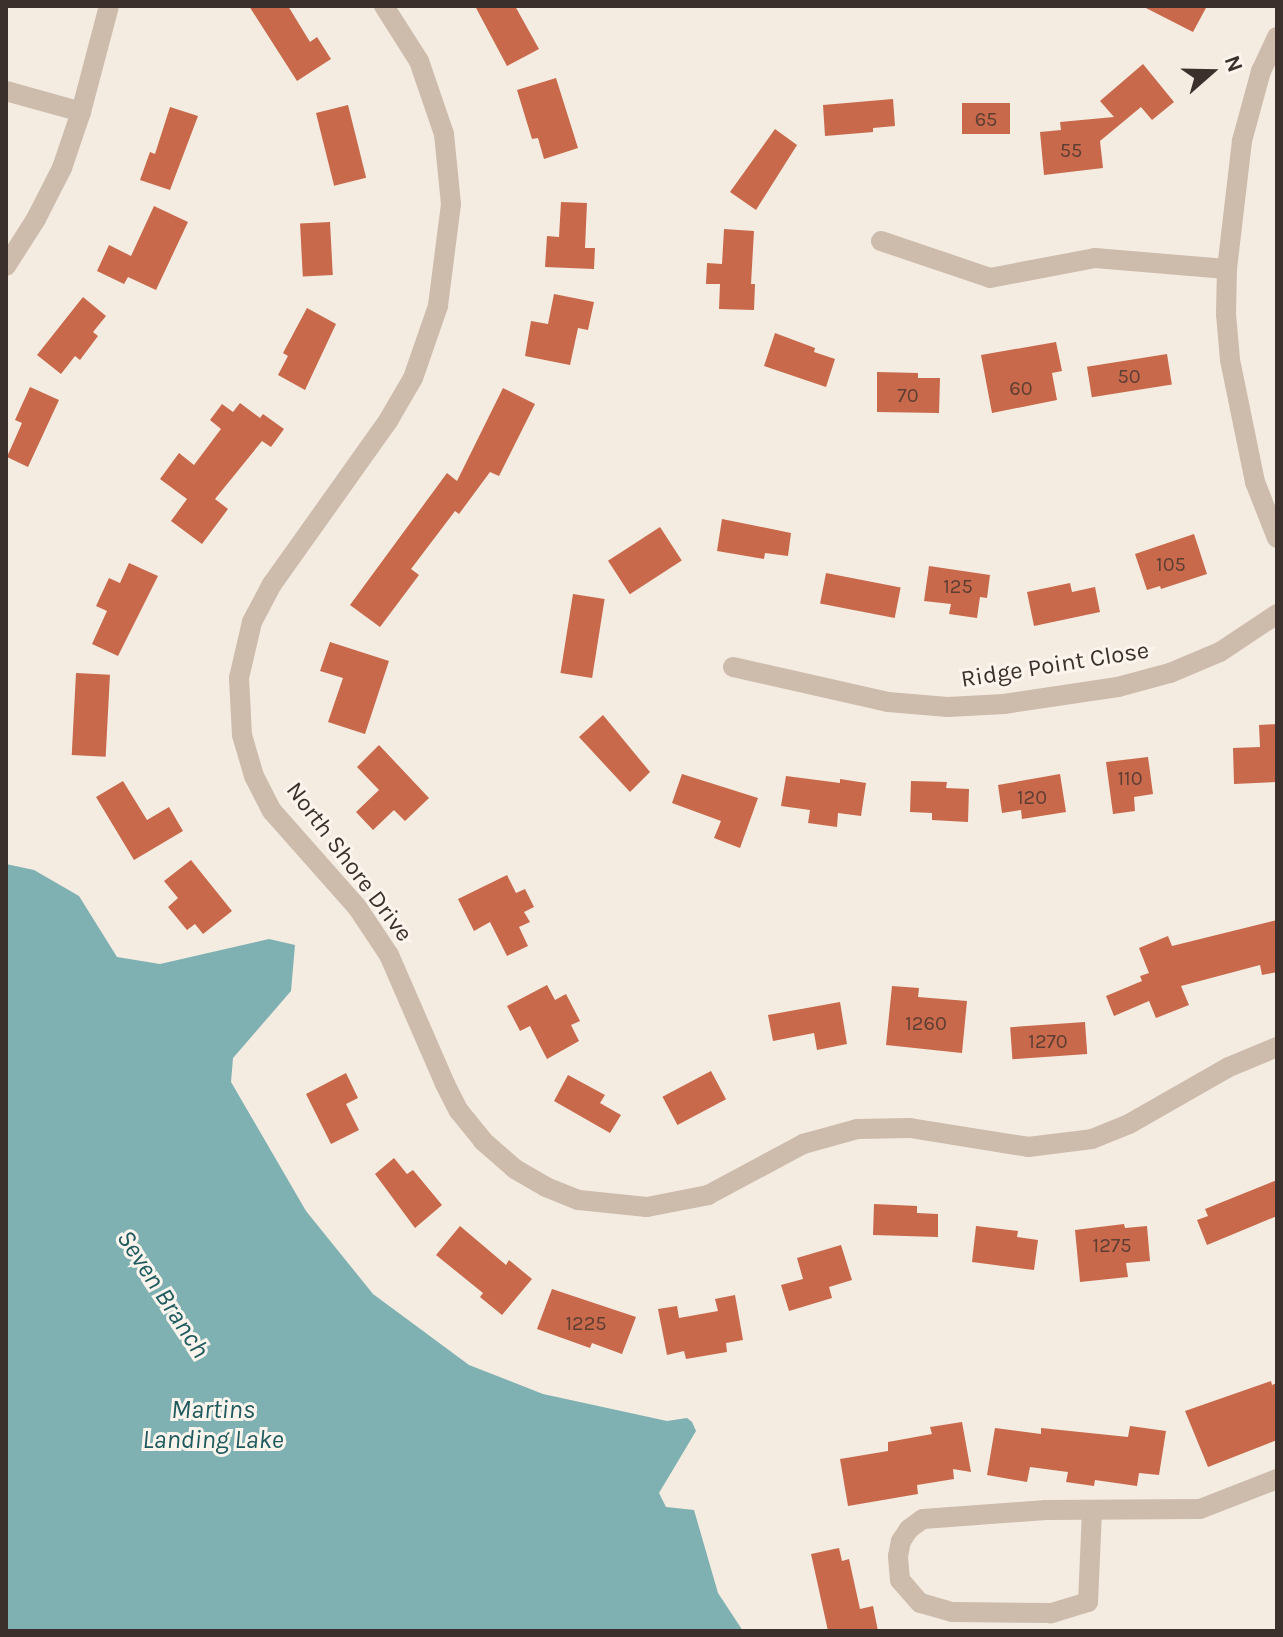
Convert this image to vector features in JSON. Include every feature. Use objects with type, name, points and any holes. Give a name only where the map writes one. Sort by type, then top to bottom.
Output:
[{"type":"street","points":[[6,266],[36,219],[55,180],[81,112],[109,6]]},
{"type":"street","name":"North Shore Drive","points":[[384,6],[419,61],[444,134],[451,204],[438,306],[413,378],[388,421],[272,584],[252,622],[239,678],[242,735],[254,776],[272,811],[357,907],[389,955],[445,1084],[459,1111],[483,1141],[515,1169],[546,1187],[579,1200],[647,1207],[708,1195],[803,1144],[857,1129],[910,1128],[1028,1147],[1092,1139],[1129,1124],[1229,1067],[1277,1047]]},
{"type":"street","points":[[1277,37],[1261,71],[1242,141],[1227,269],[1230,360],[1255,482],[1277,538]]},
{"type":"street","points":[[6,91],[81,112]]},
{"type":"street","points":[[881,241],[990,278],[1095,258],[1227,269]]},
{"type":"street","name":"Ridge Point Close","points":[[733,667],[888,702],[948,707],[1004,704],[1118,687],[1170,673],[1220,652],[1277,614]]},
{"type":"street","points":[[1092,1511],[1088,1602],[1051,1613],[952,1612],[920,1603],[900,1580],[898,1556],[901,1541],[909,1529],[923,1519],[1046,1510],[1200,1509],[1277,1479]]},
{"type":"water","name":"Martins Landing Lake","points":[[6,864],[34,870],[79,896],[117,957],[160,964],[269,939],[295,945],[291,991],[233,1058],[231,1082],[306,1211],[373,1294],[469,1365],[543,1394],[667,1421],[687,1418],[692,1422],[696,1431],[659,1493],[666,1507],[694,1510],[718,1593],[743,1631],[6,1631]]},
{"type":"building","points":[[249,6],[288,6],[310,42],[317,37],[331,59],[297,81]]},
{"type":"building","points":[[475,6],[515,6],[539,49],[507,66]]},
{"type":"building","points":[[1142,6],[1207,6],[1193,32]]},
{"type":"building","points":[[1143,64],[1174,102],[1152,120],[1141,107],[1100,141],[1103,168],[1044,175],[1040,132],[1061,130],[1060,122],[1114,117],[1100,101]]},
{"type":"building","points":[[556,78],[578,148],[544,159],[538,138],[532,139],[517,90]]},
{"type":"building","points":[[893,99],[895,126],[873,128],[873,132],[825,136],[823,105]]},
{"type":"building","points":[[962,103],[1010,103],[1010,134],[962,134]]},
{"type":"building","points":[[348,105],[366,178],[334,186],[316,113]]},
{"type":"building","points":[[170,107],[198,116],[170,190],[140,180],[150,152],[155,154]]},
{"type":"building","points":[[775,129],[797,145],[756,210],[730,192]]},
{"type":"building","points":[[561,202],[587,203],[585,248],[595,248],[594,269],[545,267],[547,236],[559,237]]},
{"type":"building","points":[[154,206],[188,222],[156,290],[128,277],[124,284],[97,271],[109,245],[131,256]]},
{"type":"building","points":[[330,222],[333,275],[303,276],[300,224]]},
{"type":"building","points":[[724,229],[754,231],[751,284],[755,284],[754,310],[719,309],[720,284],[706,284],[707,263],[722,264]]},
{"type":"building","points":[[554,294],[594,302],[588,330],[578,328],[570,365],[525,356],[531,321],[548,324]]},
{"type":"building","points":[[83,297],[106,316],[93,332],[98,336],[80,360],[75,356],[61,374],[37,355]]},
{"type":"building","points":[[307,308],[336,324],[305,390],[278,375],[288,356],[283,353]]},
{"type":"building","points":[[775,333],[835,359],[826,387],[764,366]]},
{"type":"building","points":[[1056,342],[1062,371],[1052,373],[1057,400],[992,413],[981,355]]},
{"type":"building","points":[[1167,354],[1172,385],[1092,397],[1087,367]]},
{"type":"building","points":[[877,372],[918,373],[918,378],[940,378],[939,413],[877,412]]},
{"type":"building","points":[[30,387],[59,400],[28,467],[7,457],[22,423],[15,420]]},
{"type":"building","points":[[503,388],[535,404],[499,476],[490,472],[459,514],[455,511],[411,569],[419,575],[380,627],[350,605],[447,473],[457,481]]},
{"type":"building","points":[[240,403],[260,418],[263,414],[284,429],[271,447],[262,441],[215,499],[228,509],[202,544],[171,521],[187,499],[160,479],[179,453],[194,465],[221,429],[210,420],[222,404],[233,412]]},
{"type":"building","points":[[722,519],[791,533],[788,556],[765,553],[764,559],[717,551]]},
{"type":"building","points":[[660,527],[682,561],[630,594],[608,561]]},
{"type":"building","points":[[1194,534],[1207,574],[1161,589],[1160,586],[1147,590],[1135,554]]},
{"type":"building","points":[[129,563],[158,576],[118,656],[92,644],[107,611],[96,606],[109,578],[120,583]]},
{"type":"building","points":[[929,566],[990,575],[987,598],[980,597],[977,618],[949,614],[951,604],[924,601]]},
{"type":"building","points":[[826,573],[901,588],[895,618],[820,603]]},
{"type":"building","points":[[1070,583],[1072,592],[1095,587],[1100,612],[1034,626],[1027,592]]},
{"type":"building","points":[[573,594],[605,599],[592,678],[560,673]]},
{"type":"building","points":[[330,642],[389,661],[365,734],[328,722],[343,678],[320,671]]},
{"type":"building","points":[[76,673],[110,675],[106,757],[72,755]]},
{"type":"building","points":[[603,715],[650,772],[630,792],[579,737]]},
{"type":"building","points":[[1277,724],[1277,782],[1234,784],[1233,748],[1260,747],[1259,725]]},
{"type":"building","points":[[379,745],[429,798],[405,821],[394,810],[373,830],[356,812],[379,790],[357,767]]},
{"type":"building","points":[[1148,757],[1153,794],[1134,797],[1135,811],[1113,814],[1106,762]]},
{"type":"building","points":[[682,774],[758,798],[740,848],[714,838],[721,821],[672,803]]},
{"type":"building","points":[[1060,774],[1066,812],[1022,819],[1021,810],[1002,813],[998,785]]},
{"type":"building","points":[[786,776],[866,783],[861,816],[838,813],[837,827],[808,823],[810,810],[781,806]]},
{"type":"building","points":[[123,781],[147,820],[169,807],[183,831],[134,860],[96,797]]},
{"type":"building","points":[[911,781],[947,782],[946,788],[969,789],[968,822],[932,820],[932,813],[910,812]]},
{"type":"building","points":[[191,860],[232,911],[203,934],[195,924],[187,930],[168,907],[178,898],[164,881]]},
{"type":"building","points":[[507,875],[516,893],[525,889],[534,907],[524,912],[530,922],[519,927],[528,946],[507,956],[490,922],[474,931],[458,899]]},
{"type":"building","points":[[1277,920],[1277,972],[1262,975],[1260,965],[1181,986],[1189,1005],[1156,1018],[1149,1001],[1114,1016],[1106,996],[1142,981],[1140,976],[1149,973],[1139,948],[1168,936],[1172,946]]},
{"type":"building","points":[[547,985],[555,1000],[566,994],[580,1021],[571,1025],[579,1041],[547,1059],[530,1026],[520,1031],[507,1006]]},
{"type":"building","points":[[892,986],[919,988],[918,997],[967,1001],[962,1053],[886,1045]]},
{"type":"building","points":[[840,1002],[847,1044],[817,1050],[814,1033],[773,1041],[768,1015]]},
{"type":"building","points":[[1085,1022],[1087,1054],[1012,1059],[1010,1027]]},
{"type":"building","points":[[711,1071],[726,1099],[677,1125],[662,1097]]},
{"type":"building","points":[[346,1073],[358,1098],[346,1104],[359,1130],[331,1144],[306,1094]]},
{"type":"building","points":[[568,1075],[605,1095],[600,1103],[621,1115],[610,1133],[554,1101]]},
{"type":"building","points":[[394,1158],[407,1174],[413,1170],[442,1205],[415,1228],[375,1174]]},
{"type":"building","points":[[1277,1180],[1277,1216],[1207,1245],[1197,1220],[1208,1216],[1205,1209]]},
{"type":"building","points":[[874,1204],[917,1206],[917,1213],[938,1214],[938,1237],[873,1235]]},
{"type":"building","points":[[1124,1224],[1125,1228],[1147,1226],[1150,1261],[1126,1263],[1128,1277],[1080,1282],[1075,1230]]},
{"type":"building","points":[[460,1226],[506,1265],[509,1260],[532,1279],[502,1315],[480,1297],[483,1293],[436,1255]]},
{"type":"building","points":[[976,1226],[1018,1231],[1017,1237],[1038,1240],[1034,1270],[972,1262]]},
{"type":"building","points":[[841,1245],[852,1280],[829,1287],[832,1298],[789,1311],[781,1285],[803,1279],[797,1258]]},
{"type":"building","points":[[552,1289],[636,1317],[622,1354],[592,1343],[590,1348],[537,1329]]},
{"type":"building","points":[[735,1295],[743,1340],[726,1343],[727,1352],[686,1359],[684,1351],[667,1355],[658,1309],[677,1306],[679,1318],[718,1311],[715,1299]]},
{"type":"building","points":[[1271,1381],[1272,1385],[1277,1383],[1277,1440],[1208,1467],[1185,1411]]},
{"type":"building","points":[[962,1422],[971,1472],[953,1469],[954,1479],[917,1485],[918,1494],[848,1506],[840,1459],[888,1451],[888,1442],[932,1434],[930,1427]]},
{"type":"building","points":[[1130,1426],[1166,1431],[1159,1475],[1139,1473],[1137,1486],[1095,1480],[1094,1486],[1066,1482],[1068,1472],[1030,1467],[1027,1482],[987,1475],[995,1428],[1041,1434],[1041,1428],[1128,1437]]},
{"type":"building","points":[[839,1548],[842,1561],[849,1559],[860,1609],[873,1606],[878,1631],[828,1631],[811,1554]]},
{"type":"water label","name":"Seven Branch","points":[[163,1294]]}]
